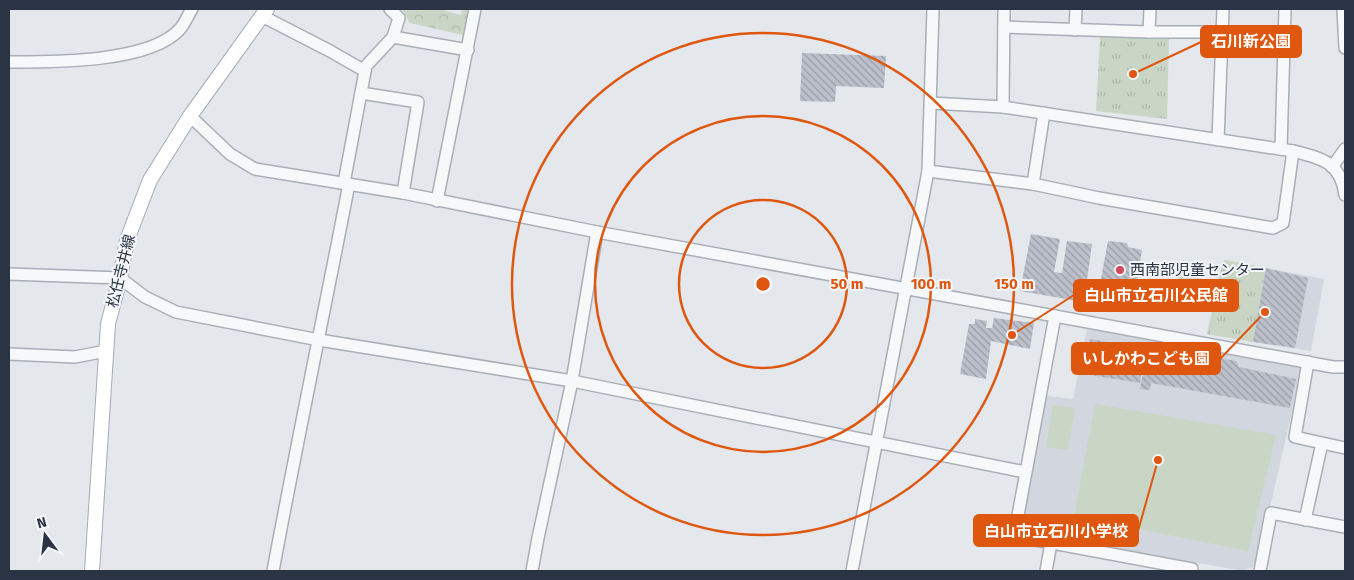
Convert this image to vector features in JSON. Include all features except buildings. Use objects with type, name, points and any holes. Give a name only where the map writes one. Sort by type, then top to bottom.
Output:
[{"type":"main road","name":"松任寺井線","points":[[92,571],[108,324],[120,278],[127,240],[150,180],[190,116],[264,13]]},
{"type":"street","points":[[9,62],[98,58],[131,53],[161,42],[179,29],[192,9]]},
{"type":"street","points":[[273,571],[298,436],[319,340],[366,66],[393,37],[399,18],[390,9]]},
{"type":"street","points":[[437,201],[475,9]]},
{"type":"street","points":[[852,571],[928,171],[933,9]]},
{"type":"street","points":[[1003,107],[1004,9]]},
{"type":"street","points":[[1075,30],[1076,9]]},
{"type":"street","points":[[1149,32],[1150,9]]},
{"type":"street","points":[[1218,140],[1223,9]]},
{"type":"street","points":[[928,171],[1033,184],[1099,198],[1273,228],[1283,223],[1287,150],[1285,9]]},
{"type":"street","points":[[1343,9],[1345,48]]},
{"type":"street","points":[[264,13],[365,71]]},
{"type":"street","points":[[1004,27],[1149,32],[1221,32]]},
{"type":"street","points":[[393,37],[468,50]]},
{"type":"street","points":[[361,93],[418,102],[403,193]]},
{"type":"street","points":[[931,104],[1003,107],[1287,150],[1323,159],[1332,166],[1344,183],[1345,195]]},
{"type":"street","points":[[1033,184],[1044,113]]},
{"type":"street","points":[[190,116],[230,154],[255,169],[403,193],[596,232],[1333,367],[1345,367]]},
{"type":"street","points":[[1332,166],[1345,149]]},
{"type":"street","points":[[532,571],[572,380],[596,232]]},
{"type":"street","points":[[9,274],[120,278],[145,298],[176,312],[319,340],[572,380],[1025,472]]},
{"type":"street","points":[[1055,316],[1016,526],[1020,538],[1196,571]]},
{"type":"street","points":[[9,354],[75,357],[106,351]]},
{"type":"street","points":[[1308,362],[1295,437],[1345,448]]},
{"type":"street","points":[[1305,520],[1322,443]]},
{"type":"street","points":[[1260,571],[1271,513],[1345,527]]},
{"type":"street","points":[[1046,571],[1052,543]]},
{"type":"shaded area","points":[[1224,260],[1324,279],[1311,351],[1207,334],[1217,290],[1177,283],[1179,276],[1218,281]]},
{"type":"shaded area","points":[[1087,329],[1302,367],[1257,565],[1243,571],[1030,533],[1022,521],[1047,396],[1073,399]]},
{"type":"green space","points":[[402,9],[439,9],[461,15],[462,9],[469,9],[463,35],[410,23]]},
{"type":"green space","points":[[1100,37],[1169,38],[1167,119],[1096,111]]},
{"type":"green space","points":[[1224,260],[1266,268],[1253,342],[1207,334],[1217,290],[1177,283],[1179,276],[1218,281]]},
{"type":"green space","points":[[1095,404],[1276,435],[1248,551],[1074,516]]},
{"type":"green space","points":[[1053,405],[1075,408],[1068,450],[1046,447]]},
{"type":"place","name":"石川新公園","points":[[1133,74]]},
{"type":"place","name":"西南部児童センター","points":[[1120,270]]},
{"type":"place","name":"いしかわこども園","points":[[1265,312]]},
{"type":"place","name":"白山市立石川公民館","points":[[1012,335]]},
{"type":"place","name":"白山市立石川小学校","points":[[1158,460]]}]
